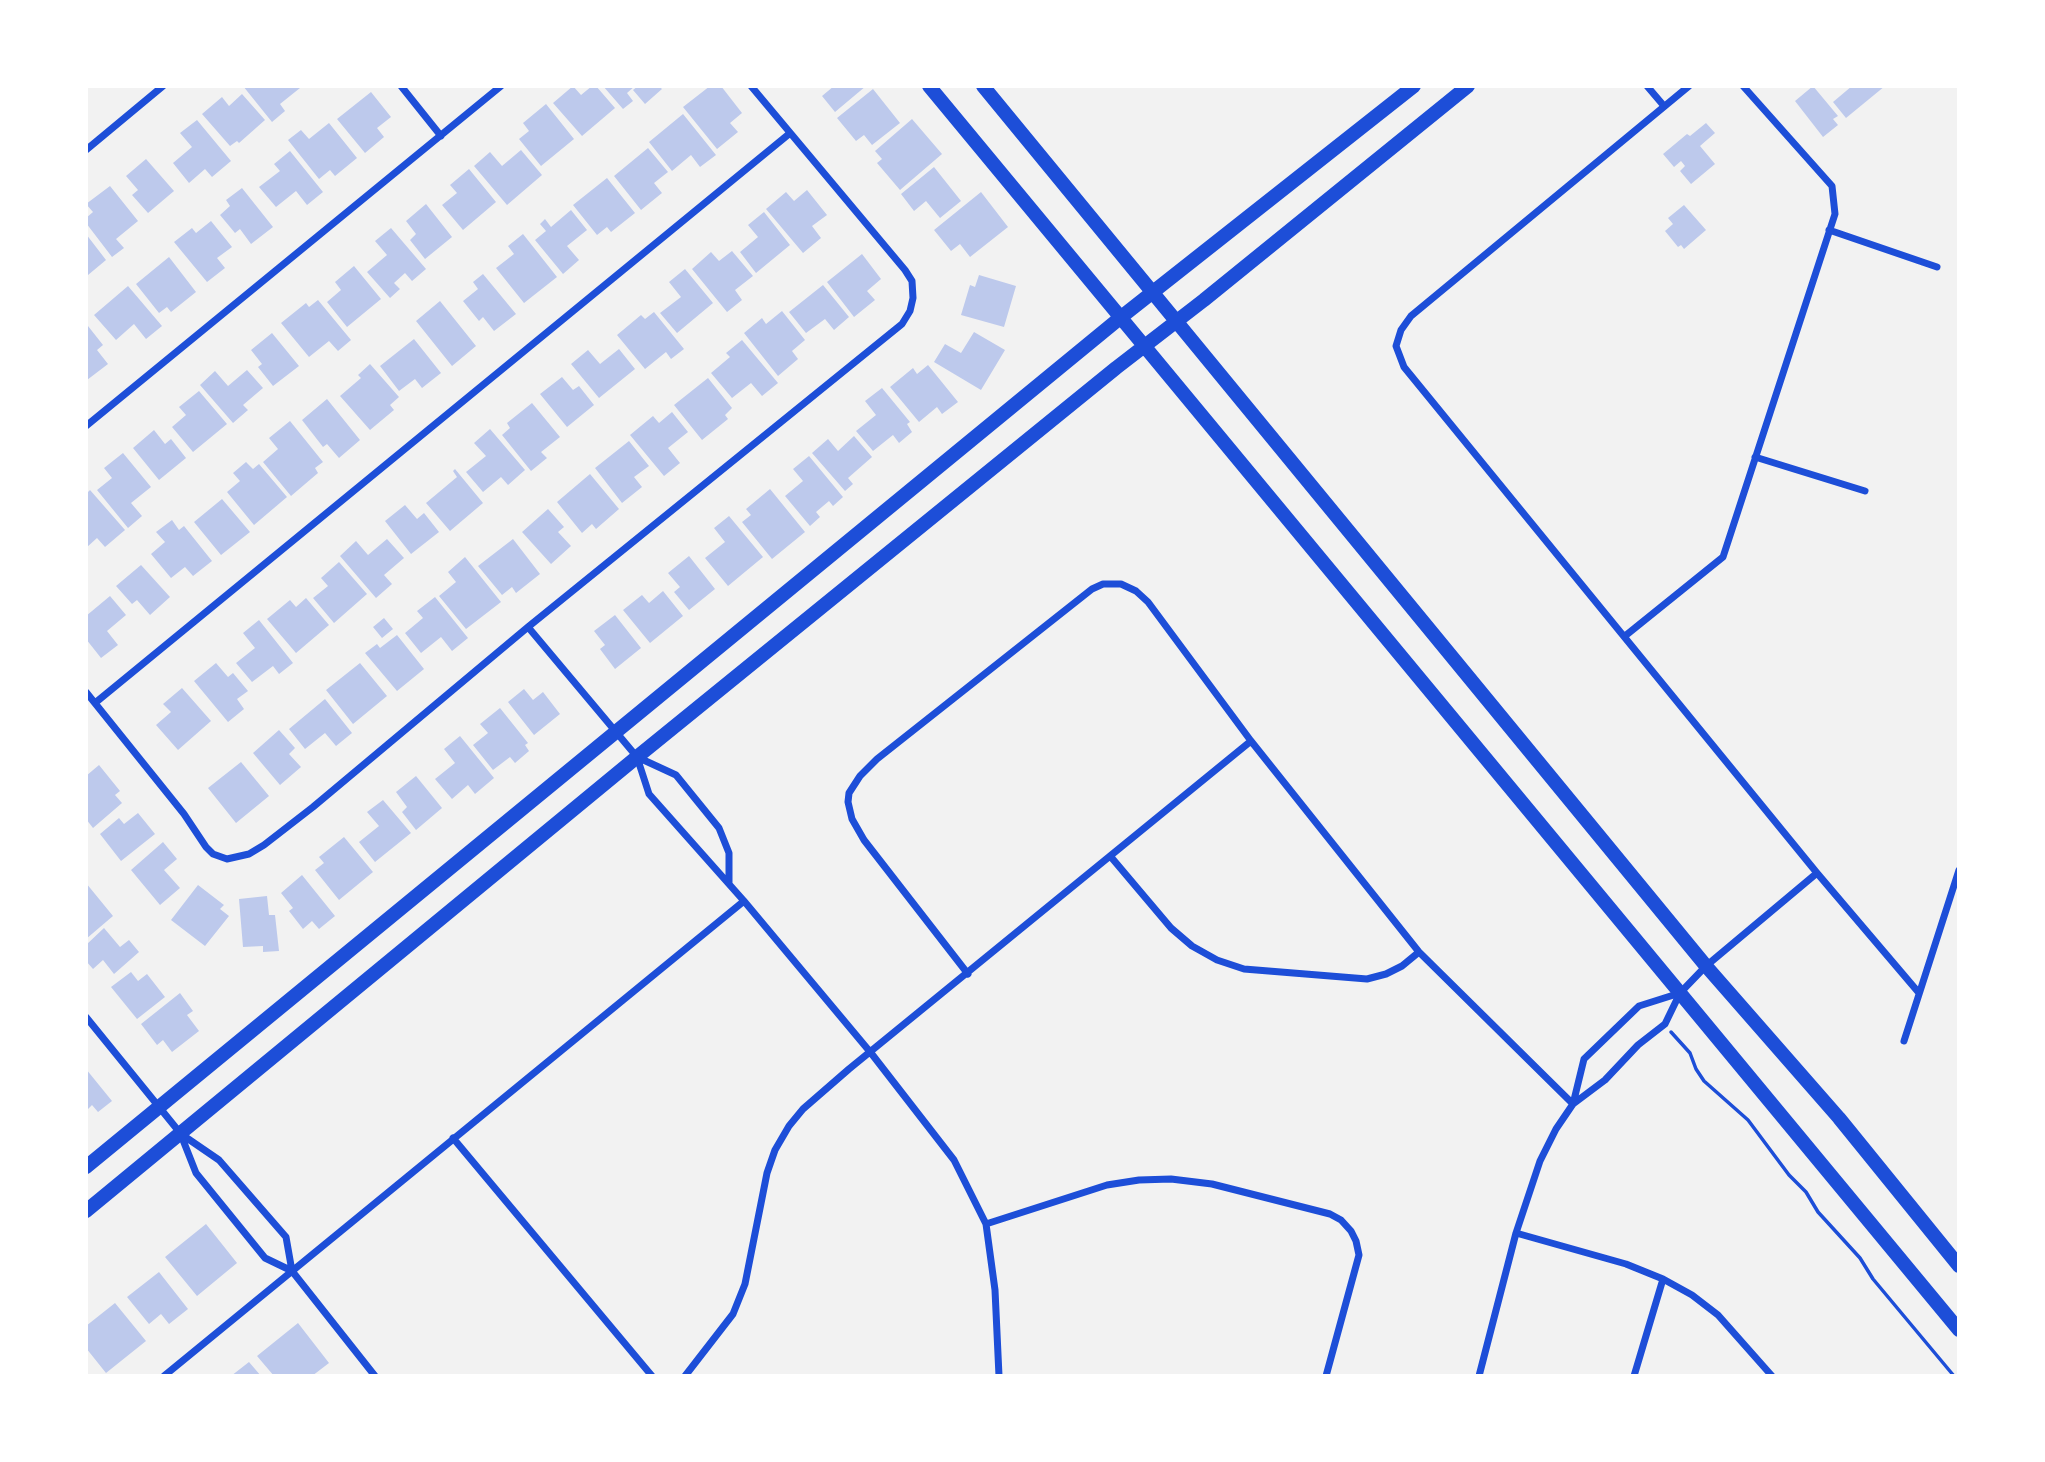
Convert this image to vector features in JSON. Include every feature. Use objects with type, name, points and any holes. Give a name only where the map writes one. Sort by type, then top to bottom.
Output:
[{"type":"main road","points":[[929,86],[1959,1330]]},
{"type":"main road","points":[[983,86],[1706,966],[1839,1118],[1959,1266]]},
{"type":"main road","points":[[86,1167],[1120,318],[1414,86]]},
{"type":"main road","points":[[86,1211],[637,757],[1468,86]]},
{"type":"street","points":[[86,149],[163,86]]},
{"type":"street","points":[[401,86],[441,136]]},
{"type":"street","points":[[86,426],[501,86]]},
{"type":"street","points":[[86,692],[213,854],[227,859],[249,854],[313,807],[528,627],[902,324],[914,298],[912,281],[751,86]]},
{"type":"street","points":[[1647,86],[1664,106]]},
{"type":"street","points":[[1689,86],[1411,316],[1401,330],[1396,346],[1404,368],[1817,873],[1919,993]]},
{"type":"street","points":[[1625,636],[1723,556],[1835,214],[1832,186],[1743,86]]},
{"type":"street","points":[[94,703],[789,134]]},
{"type":"street","points":[[1829,230],[1937,267]]},
{"type":"street","points":[[1755,457],[1865,491]]},
{"type":"street","points":[[968,974],[864,840],[852,819],[849,793],[860,776],[877,760],[1092,589],[1103,584],[1121,584],[1136,591],[1148,602],[1251,741],[1419,952],[1573,1104]]},
{"type":"street","points":[[528,627],[637,757],[649,794],[744,901],[871,1053],[954,1160],[986,1224],[995,1290],[999,1376]]},
{"type":"street","points":[[685,1376],[733,1314],[745,1284],[767,1173],[775,1150],[803,1109],[1251,741]]},
{"type":"street","points":[[637,757],[676,775],[719,828],[729,853],[729,884]]},
{"type":"street","points":[[1111,857],[1178,934],[1192,946],[1217,960],[1244,969],[1367,979],[1402,966],[1419,952]]},
{"type":"street","points":[[1904,1041],[1959,870]]},
{"type":"street","points":[[1479,1376],[1516,1233],[1540,1161],[1556,1129],[1573,1104],[1605,1080],[1638,1045],[1665,1024],[1680,993],[1706,966],[1817,873]]},
{"type":"street","points":[[164,1376],[744,901]]},
{"type":"street","points":[[1573,1104],[1584,1059],[1639,1006],[1680,993]]},
{"type":"street","points":[[86,1017],[181,1134],[219,1160],[286,1237],[292,1271]]},
{"type":"street","points":[[181,1134],[196,1173],[204,1184],[265,1258],[292,1271],[375,1376]]},
{"type":"street","points":[[453,1138],[652,1376]]},
{"type":"street","points":[[986,1224],[1107,1185],[1171,1179],[1212,1184],[1330,1214],[1341,1220],[1351,1231],[1359,1255],[1326,1376]]},
{"type":"street","points":[[1516,1233],[1626,1264],[1663,1279],[1692,1295],[1718,1315],[1772,1376]]},
{"type":"street","points":[[1634,1376],[1663,1279]]},
{"type":"path","points":[[1665,1024],[1690,1052],[1704,1081],[1748,1120],[1789,1175],[1806,1192],[1818,1212],[1860,1258],[1873,1279],[1954,1376]]},
{"type":"building","points":[[243,86],[300,88],[280,104],[285,111],[272,122]]},
{"type":"building","points":[[573,86],[581,95],[596,86],[615,108],[582,136],[553,103]]},
{"type":"building","points":[[603,86],[635,86],[627,93],[633,101],[623,109]]},
{"type":"building","points":[[638,86],[659,86],[662,89],[645,104],[633,90]]},
{"type":"building","points":[[710,86],[721,86],[742,113],[730,123],[738,132],[717,149],[683,107]]},
{"type":"building","points":[[834,86],[866,86],[835,112],[822,96]]},
{"type":"building","points":[[1813,86],[1838,116],[1833,119],[1838,125],[1823,137],[1795,101]]},
{"type":"building","points":[[1852,86],[1885,86],[1846,118],[1833,102]]},
{"type":"building","points":[[873,89],[900,123],[872,145],[864,135],[856,141],[837,118]]},
{"type":"building","points":[[371,92],[391,117],[377,128],[384,137],[365,153],[337,119]]},
{"type":"building","points":[[242,94],[265,120],[239,143],[237,141],[230,146],[202,114],[222,97],[229,106]]},
{"type":"building","points":[[546,104],[574,139],[541,166],[519,139],[529,131],[523,123]]},
{"type":"building","points":[[683,114],[716,155],[700,167],[691,155],[672,171],[649,142]]},
{"type":"building","points":[[912,119],[942,154],[900,190],[877,163],[882,159],[875,151]]},
{"type":"building","points":[[197,120],[231,161],[212,177],[205,169],[189,183],[173,163],[192,147],[180,133]]},
{"type":"building","points":[[329,123],[357,158],[335,176],[330,170],[319,179],[288,140],[301,130],[309,139]]},
{"type":"building","points":[[1706,123],[1715,133],[1700,146],[1715,164],[1691,184],[1680,171],[1685,166],[1681,161],[1674,167],[1663,154],[1687,134],[1690,136]]},
{"type":"building","points":[[648,148],[668,172],[654,183],[662,193],[641,210],[614,176]]},
{"type":"building","points":[[521,150],[542,175],[507,205],[474,166],[490,152],[502,166]]},
{"type":"building","points":[[290,151],[323,192],[307,205],[296,191],[276,207],[259,187],[280,171],[274,164]]},
{"type":"building","points":[[146,159],[174,191],[148,213],[132,195],[138,190],[126,176]]},
{"type":"building","points":[[934,167],[961,201],[940,218],[926,201],[914,211],[901,194]]},
{"type":"building","points":[[469,169],[496,202],[463,230],[442,205],[457,193],[450,185]]},
{"type":"building","points":[[607,178],[635,213],[611,232],[607,227],[597,235],[573,205]]},
{"type":"building","points":[[110,186],[138,221],[116,239],[124,248],[112,257],[86,223],[86,218],[93,212],[86,204]]},
{"type":"building","points":[[242,188],[273,227],[251,244],[240,229],[235,233],[220,215],[230,206],[226,200]]},
{"type":"building","points":[[807,190],[827,215],[812,226],[821,238],[803,253],[766,209],[786,192],[794,201]]},
{"type":"building","points":[[981,192],[1008,227],[970,257],[960,244],[951,251],[934,230]]},
{"type":"building","points":[[426,204],[452,237],[425,259],[410,240],[416,234],[406,221]]},
{"type":"building","points":[[1684,205],[1706,230],[1684,249],[1681,245],[1678,247],[1665,231],[1673,224],[1668,218]]},
{"type":"building","points":[[571,210],[587,230],[567,246],[579,260],[563,274],[535,240],[546,231],[540,224],[545,219],[551,227]]},
{"type":"building","points":[[764,212],[790,245],[756,273],[740,252],[758,237],[748,225]]},
{"type":"building","points":[[211,221],[232,247],[217,258],[225,268],[207,282],[174,242],[192,228],[196,233]]},
{"type":"building","points":[[391,228],[426,269],[412,281],[405,273],[394,283],[400,289],[390,298],[367,272],[387,255],[375,241]]},
{"type":"building","points":[[86,234],[106,260],[88,275],[86,272]]},
{"type":"building","points":[[523,234],[557,277],[524,303],[496,268],[514,254],[508,246]]},
{"type":"building","points":[[732,251],[753,276],[735,290],[742,300],[727,312],[692,269],[711,252],[719,261]]},
{"type":"building","points":[[862,254],[881,279],[867,291],[875,300],[854,317],[827,282]]},
{"type":"building","points":[[169,257],[196,292],[171,312],[167,307],[159,313],[136,284]]},
{"type":"building","points":[[354,266],[381,299],[347,327],[327,302],[341,290],[335,282]]},
{"type":"building","points":[[685,269],[713,303],[677,333],[660,313],[681,297],[669,282]]},
{"type":"building","points":[[483,274],[516,314],[494,331],[483,317],[479,321],[463,301],[478,289],[473,282]]},
{"type":"building","points":[[979,275],[1016,286],[1004,327],[961,315],[970,285],[975,287]]},
{"type":"building","points":[[823,285],[849,317],[834,330],[825,319],[806,333],[789,312]]},
{"type":"building","points":[[128,286],[162,326],[146,339],[134,324],[116,340],[94,315]]},
{"type":"building","points":[[318,300],[351,340],[338,351],[329,341],[309,357],[281,323],[306,303],[309,307]]},
{"type":"building","points":[[440,301],[476,346],[452,366],[416,321]]},
{"type":"building","points":[[782,311],[805,340],[792,351],[798,359],[778,376],[744,333],[762,318],[766,324]]},
{"type":"building","points":[[654,312],[684,349],[671,359],[666,352],[645,369],[617,335],[641,315],[645,319]]},
{"type":"building","points":[[88,326],[103,345],[97,350],[108,364],[87,380],[86,328]]},
{"type":"building","points":[[974,332],[1005,350],[981,390],[934,362],[945,344],[961,353]]},
{"type":"building","points":[[272,333],[299,366],[273,386],[258,367],[262,364],[251,350]]},
{"type":"building","points":[[414,339],[441,373],[422,388],[415,379],[399,391],[380,366]]},
{"type":"building","points":[[742,340],[778,383],[762,396],[751,383],[732,398],[711,373],[730,357],[726,353]]},
{"type":"building","points":[[619,349],[635,369],[599,398],[571,364],[588,350],[600,364]]},
{"type":"building","points":[[370,364],[399,397],[390,405],[394,410],[370,430],[340,396],[361,378],[358,375]]},
{"type":"building","points":[[928,365],[958,402],[942,414],[937,407],[919,422],[890,387],[913,368],[917,374]]},
{"type":"building","points":[[247,370],[263,388],[243,405],[248,410],[233,423],[200,385],[215,371],[228,386]]},
{"type":"building","points":[[562,377],[573,390],[579,386],[594,405],[567,427],[540,394]]},
{"type":"building","points":[[708,378],[732,408],[725,415],[728,419],[702,440],[674,405]]},
{"type":"building","points":[[882,388],[910,422],[907,424],[912,432],[899,443],[893,435],[873,451],[856,431],[876,415],[865,401]]},
{"type":"building","points":[[199,391],[227,424],[193,452],[172,427],[186,415],[179,407]]},
{"type":"building","points":[[327,399],[360,440],[339,458],[327,444],[323,447],[302,420]]},
{"type":"building","points":[[532,403],[560,437],[541,452],[547,458],[531,471],[502,435],[510,428],[507,423]]},
{"type":"building","points":[[672,412],[688,432],[668,448],[680,463],[664,476],[630,435],[653,416],[659,423]]},
{"type":"building","points":[[290,421],[323,462],[315,468],[318,473],[291,496],[263,462],[278,449],[269,438]]},
{"type":"building","points":[[490,429],[525,470],[508,485],[501,477],[483,492],[466,472],[486,456],[474,443]]},
{"type":"building","points":[[154,430],[165,444],[171,439],[186,458],[159,480],[133,448]]},
{"type":"building","points":[[854,436],[872,457],[848,478],[853,484],[845,491],[812,453],[828,439],[838,451]]},
{"type":"building","points":[[629,441],[649,466],[634,477],[642,487],[622,503],[595,468]]},
{"type":"building","points":[[123,453],[151,487],[131,503],[142,516],[128,528],[97,490],[112,478],[104,468]]},
{"type":"building","points":[[809,456],[843,497],[833,506],[829,501],[816,512],[820,517],[810,526],[785,496],[803,481],[793,469]]},
{"type":"building","points":[[246,462],[253,469],[259,464],[287,497],[254,525],[227,492],[240,481],[233,473]]},
{"type":"building","points":[[455,469],[483,503],[450,531],[426,503],[457,477],[453,471]]},
{"type":"building","points":[[590,474],[619,509],[596,529],[592,524],[582,533],[557,502]]},
{"type":"building","points":[[770,489],[805,532],[772,559],[742,522],[751,515],[746,509]]},
{"type":"building","points":[[90,490],[125,530],[105,547],[97,538],[86,548],[86,494]]},
{"type":"building","points":[[222,499],[250,532],[221,555],[194,522]]},
{"type":"building","points":[[405,505],[417,519],[424,513],[439,532],[411,554],[385,521]]},
{"type":"building","points":[[548,509],[564,527],[558,532],[571,546],[551,564],[522,532]]},
{"type":"building","points":[[729,516],[763,557],[728,586],[705,558],[725,542],[714,528]]},
{"type":"building","points":[[172,520],[179,530],[184,526],[212,561],[193,576],[185,567],[171,578],[151,554],[165,542],[156,532]]},
{"type":"building","points":[[387,539],[404,558],[384,575],[392,584],[376,598],[340,556],[356,541],[368,555]]},
{"type":"building","points":[[513,539],[540,574],[516,593],[512,587],[502,595],[478,566]]},
{"type":"building","points":[[689,556],[715,589],[689,610],[674,592],[680,587],[668,573]]},
{"type":"building","points":[[465,557],[501,602],[466,629],[439,596],[456,582],[448,572]]},
{"type":"building","points":[[339,562],[367,594],[334,623],[313,598],[328,586],[321,578]]},
{"type":"building","points":[[141,565],[170,597],[150,615],[137,600],[132,604],[116,586]]},
{"type":"building","points":[[663,591],[683,616],[650,643],[623,610],[642,595],[649,603]]},
{"type":"building","points":[[110,596],[126,615],[107,631],[118,645],[101,658],[86,639],[86,616]]},
{"type":"building","points":[[435,597],[468,638],[452,651],[441,637],[421,653],[405,633],[423,618],[417,611]]},
{"type":"building","points":[[306,598],[329,625],[296,653],[267,619],[290,600],[296,607]]},
{"type":"building","points":[[615,615],[641,648],[615,669],[600,649],[605,645],[594,631]]},
{"type":"building","points":[[384,618],[393,629],[382,638],[373,627]]},
{"type":"building","points":[[259,620],[293,663],[279,674],[273,666],[252,682],[236,663],[255,648],[243,633]]},
{"type":"building","points":[[397,635],[424,669],[397,691],[365,653],[377,644],[380,648]]},
{"type":"building","points":[[216,663],[228,677],[233,673],[248,691],[237,699],[244,709],[228,722],[194,681]]},
{"type":"building","points":[[360,663],[387,696],[353,724],[326,690]]},
{"type":"building","points":[[182,688],[211,721],[178,750],[156,725],[171,712],[163,704]]},
{"type":"building","points":[[524,689],[533,700],[543,692],[560,714],[534,735],[508,702]]},
{"type":"building","points":[[325,699],[352,733],[336,746],[325,733],[305,749],[289,729]]},
{"type":"building","points":[[500,708],[528,743],[525,745],[529,751],[515,763],[510,757],[493,770],[473,745],[488,733],[480,724]]},
{"type":"building","points":[[279,730],[295,748],[289,754],[301,767],[280,785],[253,753]]},
{"type":"building","points":[[460,736],[494,778],[475,794],[468,785],[452,799],[435,779],[455,763],[444,749]]},
{"type":"building","points":[[241,762],[269,796],[236,823],[208,788]]},
{"type":"building","points":[[99,765],[120,791],[115,795],[122,803],[93,828],[86,819],[86,776]]},
{"type":"building","points":[[416,776],[442,808],[416,830],[402,812],[407,807],[396,792]]},
{"type":"building","points":[[383,800],[411,833],[375,862],[359,842],[379,826],[367,812]]},
{"type":"building","points":[[138,813],[155,834],[121,861],[100,834],[119,818],[124,824]]},
{"type":"building","points":[[344,837],[373,872],[339,900],[315,870],[324,863],[319,857]]},
{"type":"building","points":[[163,842],[177,859],[164,870],[180,888],[160,905],[131,870]]},
{"type":"building","points":[[302,875],[335,916],[319,929],[312,921],[303,929],[289,911],[293,908],[281,893]]},
{"type":"building","points":[[86,883],[113,916],[86,939]]},
{"type":"building","points":[[198,885],[224,905],[220,909],[229,916],[205,946],[171,920]]},
{"type":"building","points":[[267,896],[269,915],[275,915],[279,951],[263,952],[263,946],[243,947],[239,899]]},
{"type":"building","points":[[104,928],[120,947],[129,940],[139,952],[114,974],[103,960],[93,969],[86,961],[86,945]]},
{"type":"building","points":[[131,972],[138,981],[147,974],[165,997],[137,1019],[111,987]]},
{"type":"building","points":[[180,993],[193,1011],[187,1015],[199,1031],[172,1052],[163,1040],[157,1045],[141,1024]]},
{"type":"building","points":[[86,1069],[112,1101],[98,1112],[92,1105],[86,1111]]},
{"type":"building","points":[[206,1224],[237,1263],[197,1296],[165,1257]]},
{"type":"building","points":[[159,1272],[188,1309],[169,1324],[161,1314],[149,1324],[127,1297]]},
{"type":"building","points":[[115,1303],[146,1341],[106,1373],[86,1348],[86,1326]]},
{"type":"building","points":[[298,1323],[329,1363],[312,1376],[274,1376],[257,1356]]},
{"type":"building","points":[[249,1362],[261,1376],[231,1376]]}]
